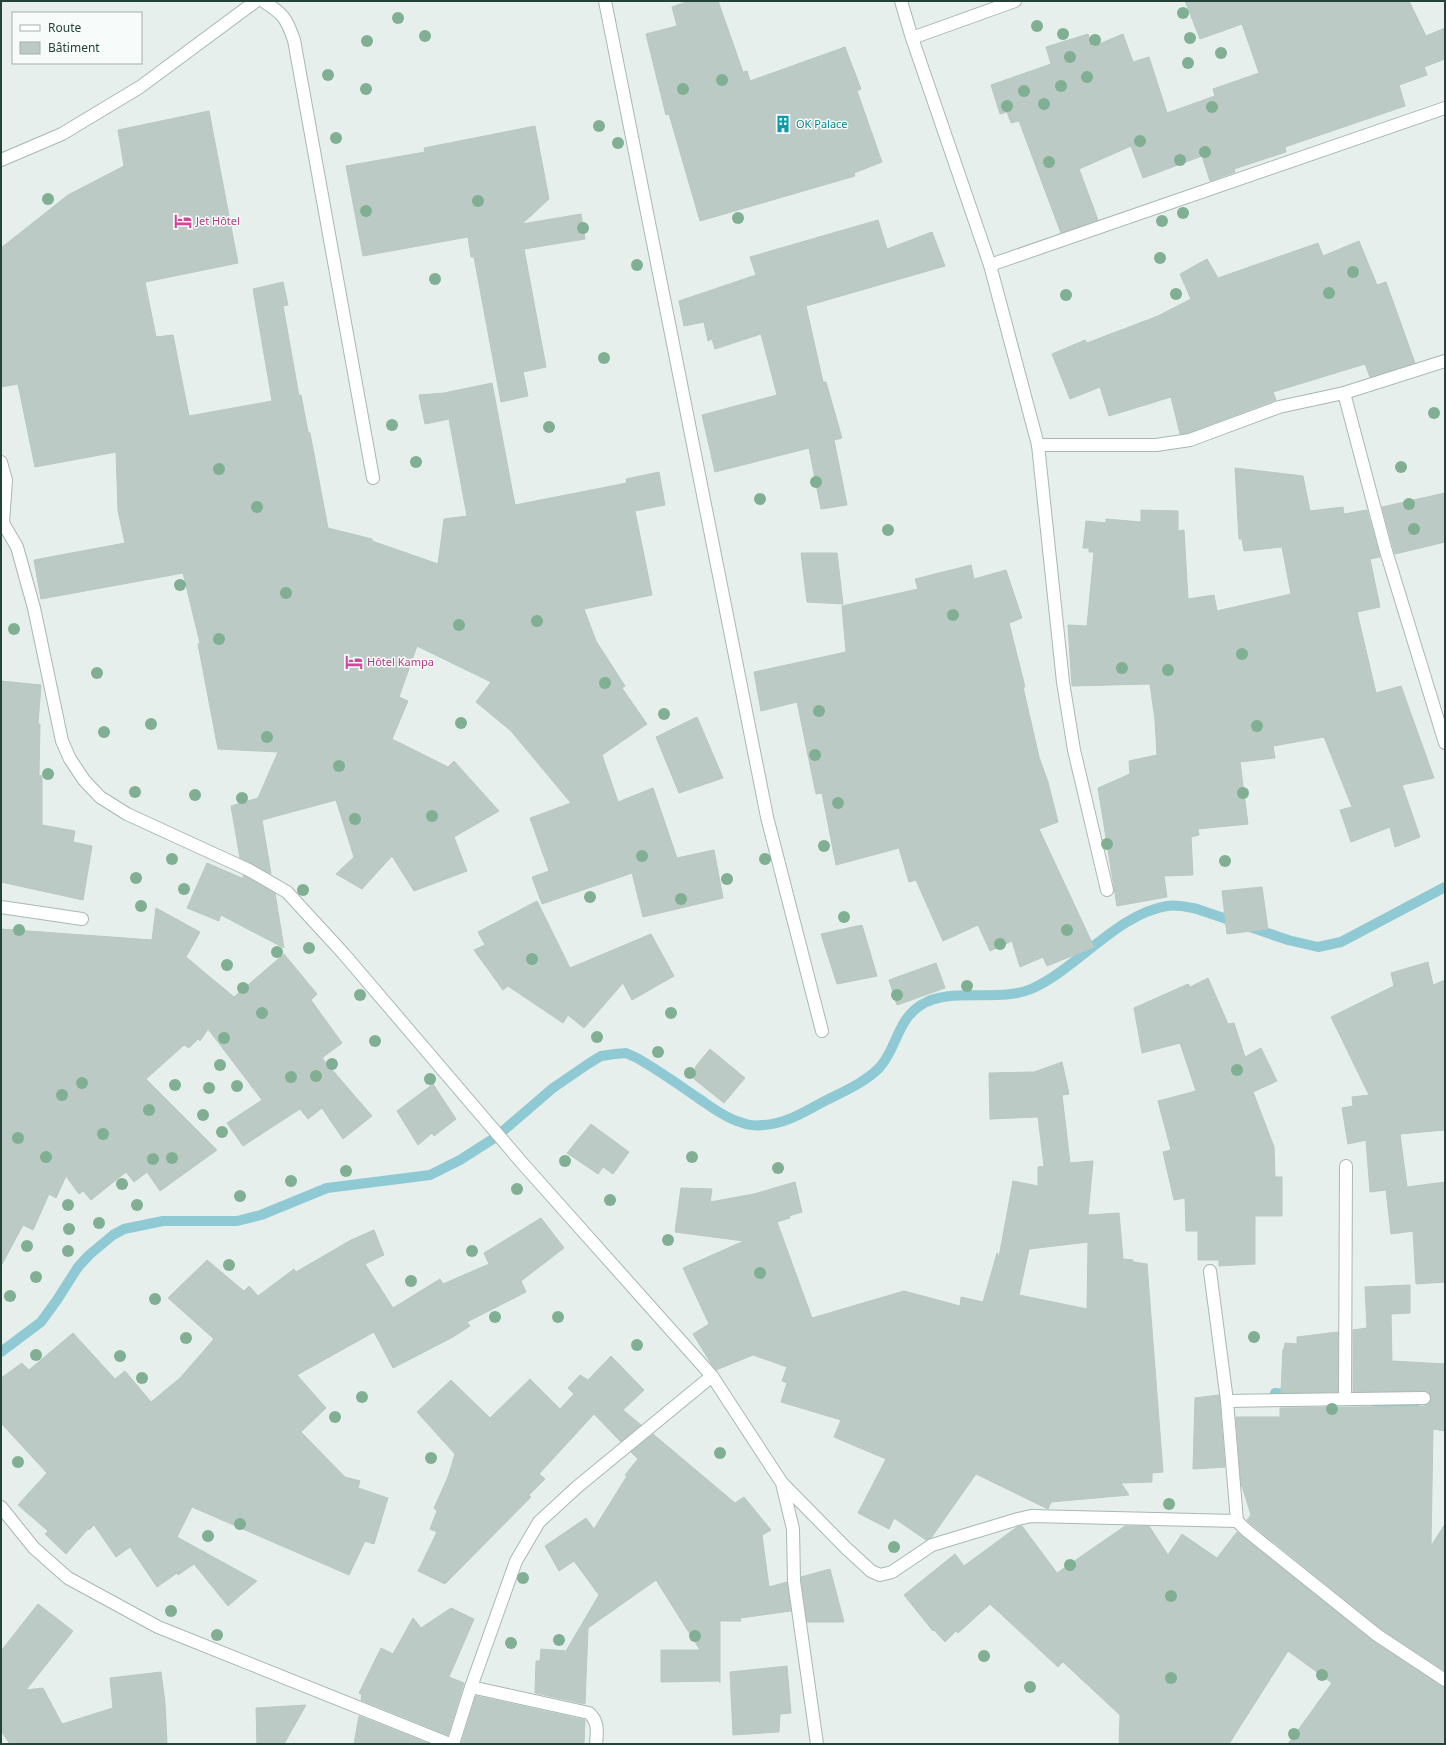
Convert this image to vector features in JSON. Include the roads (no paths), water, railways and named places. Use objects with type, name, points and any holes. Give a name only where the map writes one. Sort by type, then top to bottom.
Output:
[{"type":"street","points":[[1,160],[62,134],[140,87],[256,1]]},
{"type":"street","points":[[264,1],[280,12],[287,21],[294,40],[373,478]]},
{"type":"street","points":[[605,1],[767,817],[822,1031]]},
{"type":"street","points":[[901,1],[912,38],[990,265],[1038,446],[1063,682],[1074,750],[1107,890]]},
{"type":"street","points":[[912,38],[1015,1]]},
{"type":"street","points":[[990,265],[1445,108]]},
{"type":"street","points":[[1038,446],[1175,443],[1190,440],[1279,407],[1344,393],[1445,361]]},
{"type":"street","points":[[1344,393],[1386,551],[1445,743]]},
{"type":"street","points":[[1,462],[6,480],[3,523],[17,547],[34,608],[62,741],[70,760],[84,780],[100,797],[127,814],[249,870],[287,892],[344,953],[523,1164],[712,1376],[782,1483],[846,1548],[871,1571],[880,1575],[892,1572],[932,1545],[1032,1516],[1237,1521]]},
{"type":"street","points":[[1,906],[82,919]]},
{"type":"street","points":[[1345,1399],[1346,1166]]},
{"type":"street","points":[[1210,1271],[1227,1401],[1237,1521],[1246,1530],[1356,1619],[1377,1635],[1445,1680]]},
{"type":"street","points":[[1,1507],[34,1548],[68,1578],[158,1627],[452,1744],[516,1561],[540,1522],[576,1487],[712,1376]]},
{"type":"street","points":[[1227,1401],[1424,1398]]},
{"type":"street","points":[[782,1483],[793,1529],[794,1580],[817,1744]]},
{"type":"street","points":[[471,1687],[589,1713],[593,1716],[597,1726],[596,1744]]},
{"type":"waterway","points":[[1,1352],[41,1322],[78,1267],[89,1255],[113,1235],[124,1229],[163,1221],[237,1221],[261,1215],[327,1188],[430,1175],[460,1160],[496,1137],[553,1088],[601,1056],[626,1053],[637,1058],[653,1067],[729,1118],[752,1125],[778,1123],[800,1114],[852,1087],[874,1073],[886,1059],[907,1018],[921,1005],[933,999],[946,996],[1004,995],[1031,989],[1065,969],[1114,931],[1149,911],[1171,905],[1190,907],[1288,940],[1318,947],[1341,942],[1445,887]]},
{"type":"waterway","points":[[1275,1393],[1296,1395]]},
{"type":"waterway","points":[[1376,1403],[1415,1408]]},
{"type":"place","name":"OK Palace","points":[[783,124]]},
{"type":"place","name":"Jet Hôtel","points":[[183,221]]},
{"type":"place","name":"Hôtel Kampa","points":[[354,662]]}]
